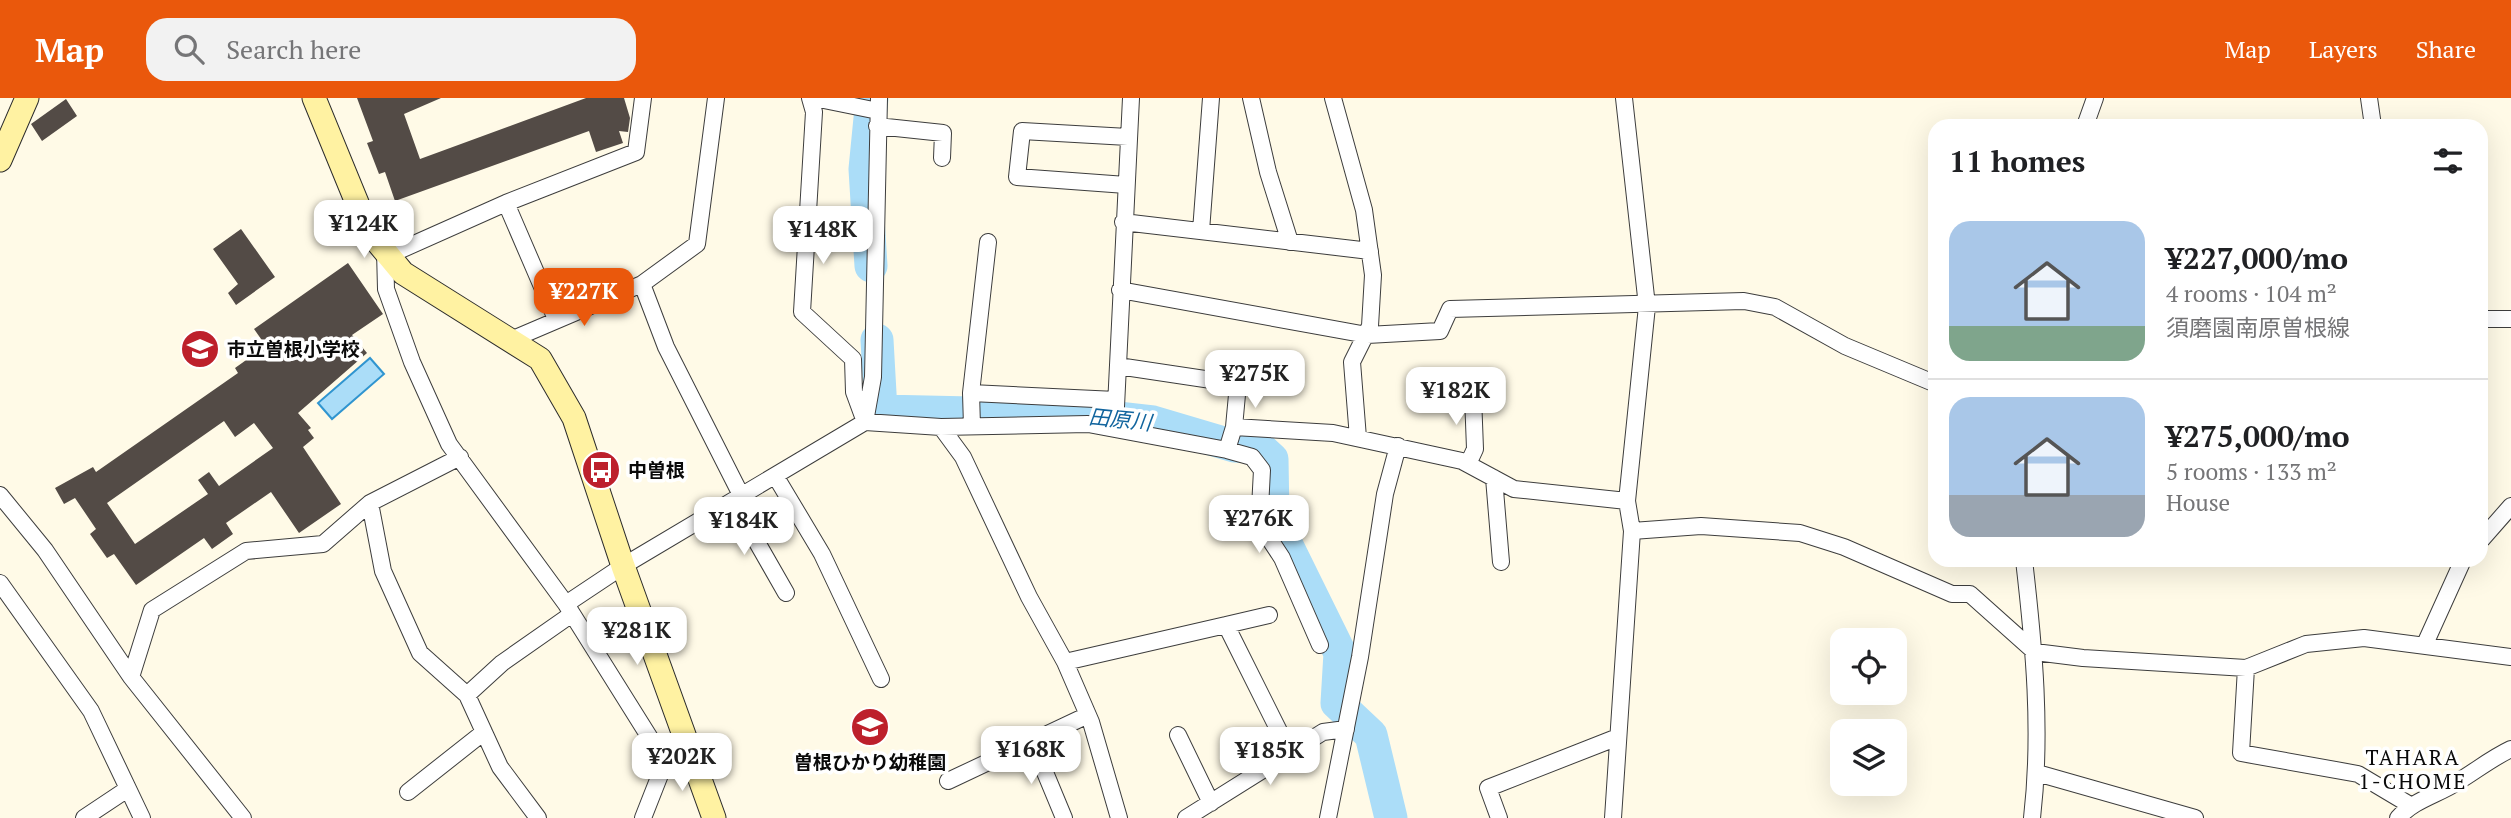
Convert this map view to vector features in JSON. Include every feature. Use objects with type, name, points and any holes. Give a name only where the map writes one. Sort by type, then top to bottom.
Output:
[{"type":"main road","points":[[0,160],[27,98]]},
{"type":"main road","points":[[314,98],[369,232],[403,273],[513,339],[540,359],[574,418],[623,566],[714,818]]},
{"type":"street","points":[[643,98],[635,152],[506,203],[397,252],[385,251],[386,289],[412,362],[449,444],[569,609],[664,762]]},
{"type":"street","points":[[513,339],[642,284],[697,243],[716,98]]},
{"type":"street","points":[[865,422],[855,392],[853,359],[802,312],[814,112],[812,98],[878,111],[943,133],[942,158]]},
{"type":"street","points":[[1115,427],[1131,98]]},
{"type":"street","points":[[1202,231],[1211,98]]},
{"type":"street","points":[[1251,98],[1268,172],[1290,242]]},
{"type":"street","points":[[1333,98],[1364,210],[1373,275],[1367,335],[1352,362],[1358,438]]},
{"type":"street","points":[[1613,818],[1632,531],[1627,501],[1647,306],[1625,98]]},
{"type":"street","points":[[2088,119],[2095,98]]},
{"type":"street","points":[[2369,98],[2372,119]]},
{"type":"street","points":[[865,422],[873,377],[878,111]]},
{"type":"street","points":[[1126,184],[1017,177],[1022,131],[1128,136]]},
{"type":"street","points":[[506,203],[556,319]]},
{"type":"street","points":[[1123,222],[1370,251]]},
{"type":"street","points":[[972,426],[971,393],[988,242]]},
{"type":"street","points":[[642,284],[666,347],[738,500],[786,593]]},
{"type":"street","points":[[1120,290],[1367,335],[1440,331],[1450,309],[1647,306],[1744,301],[1775,307],[1845,346],[1928,381]]},
{"type":"street","points":[[2488,319],[2511,319]]},
{"type":"street","points":[[1118,366],[1237,384],[1234,427],[1227,450]]},
{"type":"street","points":[[971,393],[1116,400]]},
{"type":"street","points":[[1468,464],[1475,449],[1473,396]]},
{"type":"street","points":[[467,695],[502,663],[623,566],[865,422],[942,427],[1088,424],[1115,427],[1252,457],[1262,470],[1260,508],[1265,532],[1282,558],[1320,645]]},
{"type":"street","points":[[942,427],[962,457],[1029,597],[1065,662],[1088,715],[1119,818]]},
{"type":"street","points":[[1234,427],[1333,433],[1468,464],[1514,489],[1627,501]]},
{"type":"street","points":[[1328,818],[1346,729],[1385,494],[1398,446]]},
{"type":"street","points":[[131,677],[152,610],[246,551],[323,544],[370,503],[460,457]]},
{"type":"street","points":[[776,477],[822,554],[881,679]]},
{"type":"street","points":[[1494,478],[1501,562]]},
{"type":"street","points":[[0,495],[45,550],[131,677],[243,818]]},
{"type":"street","points":[[370,503],[383,571],[420,653],[467,695],[500,767],[538,818]]},
{"type":"street","points":[[2488,532],[2511,506]]},
{"type":"street","points":[[1632,531],[1700,526],[1800,533],[1844,547],[1952,594],[1970,594],[2035,652],[2083,658],[2246,668],[2306,644],[2364,638],[2511,657]]},
{"type":"street","points":[[2025,567],[2035,652],[2037,773],[2032,818]]},
{"type":"street","points":[[2425,644],[2460,567]]},
{"type":"street","points":[[0,583],[92,711],[142,818]]},
{"type":"street","points":[[1065,662],[1269,615]]},
{"type":"street","points":[[1226,625],[1290,753]]},
{"type":"street","points":[[2246,668],[2241,753],[2358,774],[2410,805]]},
{"type":"street","points":[[948,781],[1088,715]]},
{"type":"street","points":[[1186,818],[1323,732],[1346,729]]},
{"type":"street","points":[[408,792],[444,760],[484,732]]},
{"type":"street","points":[[1178,735],[1211,803]]},
{"type":"street","points":[[1499,818],[1488,788],[1618,737]]},
{"type":"street","points":[[1032,741],[1064,818]]},
{"type":"street","points":[[2398,818],[2410,805],[2457,782],[2490,759],[2511,749]]},
{"type":"street","points":[[664,762],[692,754]]},
{"type":"street","points":[[643,818],[664,762]]},
{"type":"street","points":[[2037,773],[2195,818]]},
{"type":"street","points":[[84,818],[127,790]]},
{"type":"water","points":[[370,358],[384,374],[332,419],[318,403]]},
{"type":"building","points":[[357,98],[441,98],[404,114],[420,159],[586,98],[624,98],[630,118],[628,132],[619,131],[623,143],[596,152],[589,131],[395,201],[385,172],[379,174],[367,143],[373,141]]},
{"type":"building","points":[[66,99],[77,116],[42,141],[31,124]]},
{"type":"building","points":[[241,229],[275,277],[236,305],[228,293],[238,284],[213,249]]},
{"type":"building","points":[[348,263],[383,314],[352,335],[367,353],[298,413],[311,428],[308,430],[314,438],[303,447],[341,504],[299,533],[271,492],[226,523],[233,534],[212,549],[204,538],[136,585],[114,554],[107,558],[90,534],[96,529],[75,498],[64,504],[55,488],[93,467],[96,472],[238,373],[235,368],[266,346],[254,329]],"holes":[[[224,421],[235,437],[254,423],[273,448],[219,486],[209,472],[198,480],[208,494],[135,544],[107,503]]]},
{"type":"waterway","name":"田原川","points":[[871,266],[865,169],[872,98]]},
{"type":"waterway","name":"田原川","points":[[877,340],[881,411],[1100,416],[1153,422],[1234,446],[1259,447],[1272,459],[1273,517],[1340,653],[1337,703],[1371,735],[1391,818]]},
{"type":"place","name":"市立曽根小学校","points":[[200,349]]},
{"type":"place","name":"中曽根","points":[[601,470]]},
{"type":"place","name":"曽根ひかり幼稚園","points":[[870,727]]},
{"type":"district","name":"TAHARA 1-CHOME","points":[[2413,770]]}]
